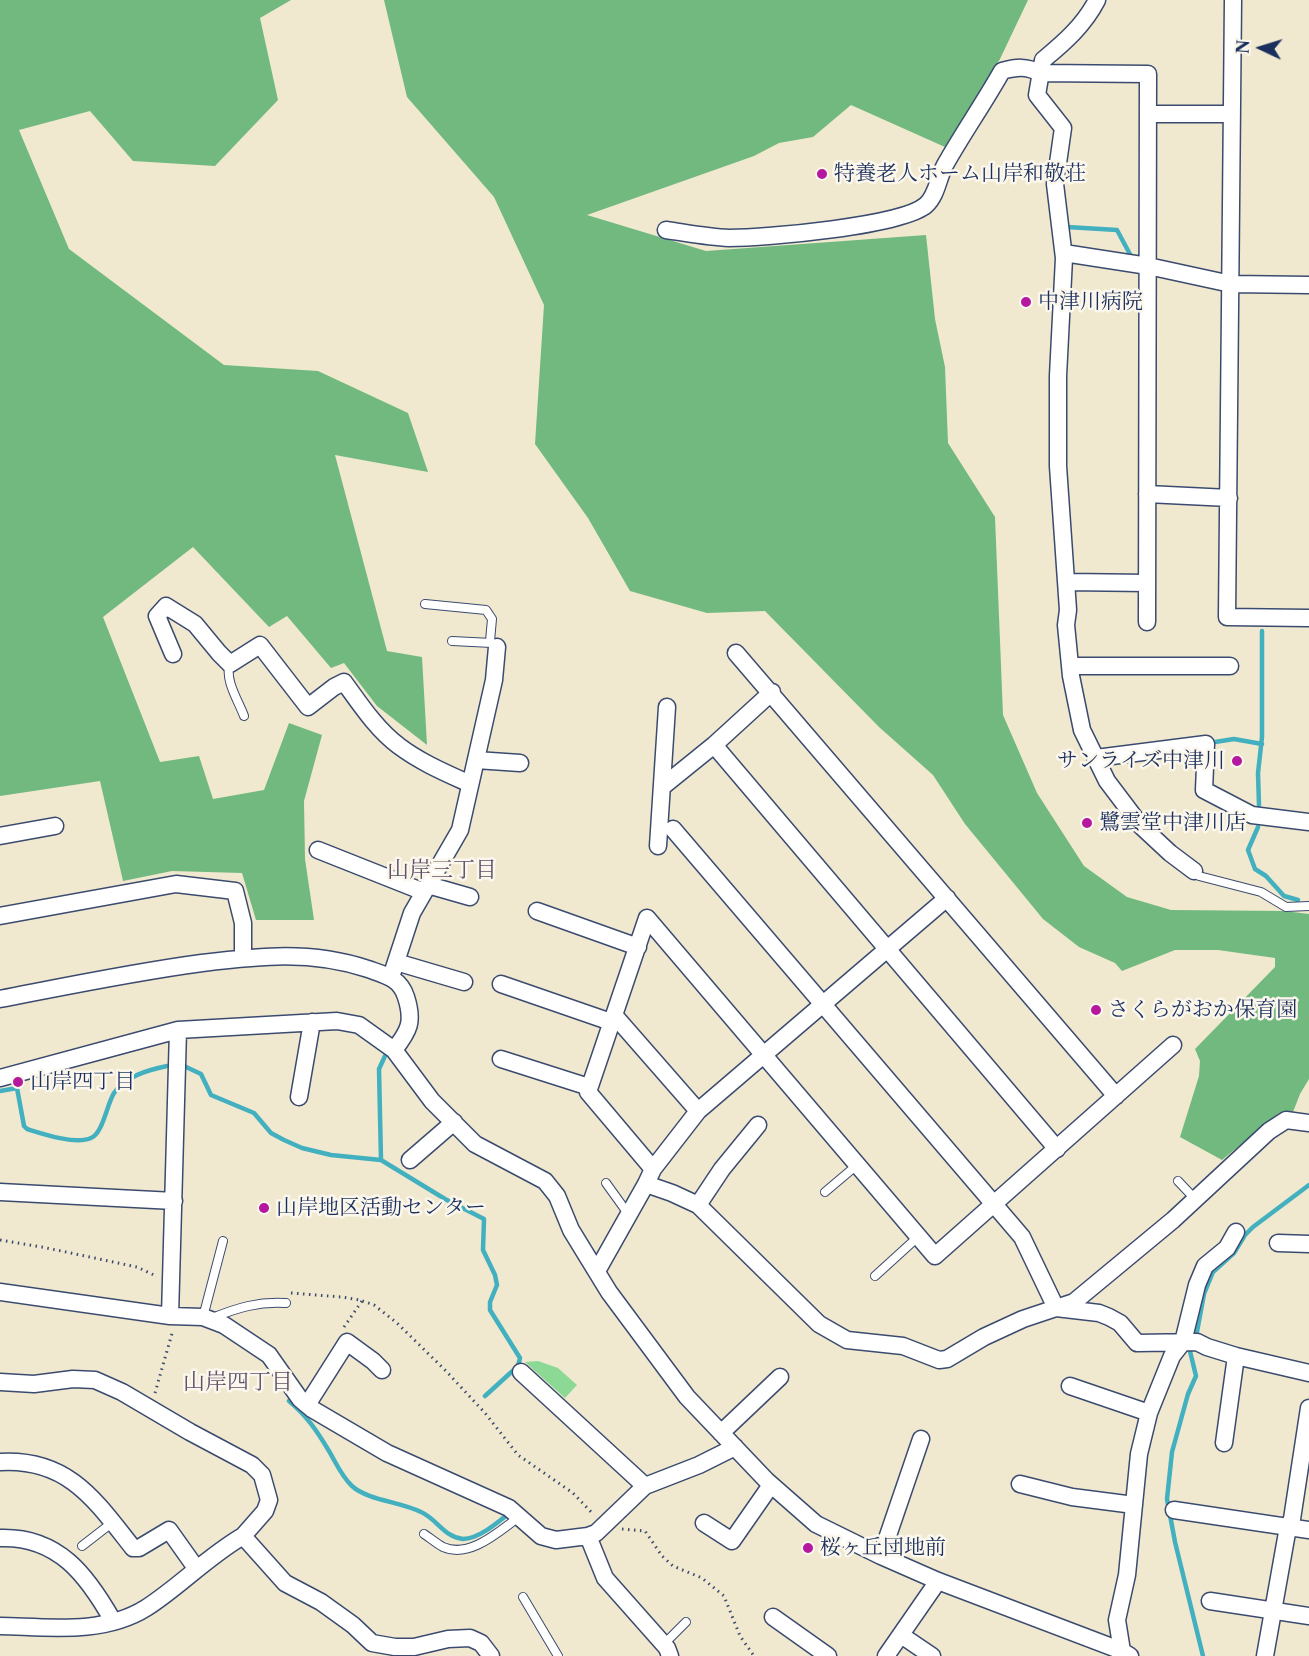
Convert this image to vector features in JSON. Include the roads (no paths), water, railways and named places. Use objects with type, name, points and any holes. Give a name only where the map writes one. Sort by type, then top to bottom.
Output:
[{"type":"street","points":[[1097,0],[1091,12],[1068,40],[1043,60],[1037,95],[1063,128],[1056,184],[1064,253],[1058,376],[1058,455],[1067,582],[1066,625],[1071,676],[1083,730],[1107,781],[1141,826],[1170,853],[1194,871]]},
{"type":"street","points":[[1233,0],[1227,617],[1309,618]]},
{"type":"street","points":[[666,230],[731,238],[793,234],[881,222],[910,215],[926,205],[934,194],[946,164],[1002,71],[1028,67],[1040,73],[1148,74],[1147,622]]},
{"type":"street","points":[[1149,114],[1232,114]]},
{"type":"street","points":[[1064,253],[1148,266],[1231,284],[1309,285]]},
{"type":"street","points":[[1147,494],[1229,498]]},
{"type":"street","points":[[1067,582],[1147,583]]},
{"type":"street","points":[[173,654],[157,616],[166,606],[195,624],[230,664],[260,645],[308,707],[344,682],[368,714],[398,746],[470,784]]},
{"type":"street","points":[[394,1050],[407,1034],[411,1023],[406,995],[394,969],[412,913],[460,830],[495,680],[495,645]]},
{"type":"street","points":[[736,653],[772,692],[1116,1096]]},
{"type":"street","points":[[1071,666],[1230,666]]},
{"type":"street","points":[[662,787],[714,745],[772,692]]},
{"type":"street","points":[[658,846],[668,707]]},
{"type":"street","points":[[1096,758],[1206,744],[1204,790],[1252,815],[1309,822]]},
{"type":"street","points":[[714,745],[888,947],[1057,1149]]},
{"type":"street","points":[[476,760],[520,763]]},
{"type":"street","points":[[0,836],[55,826]]},
{"type":"street","points":[[673,829],[1022,1237],[1056,1308]]},
{"type":"street","points":[[318,850],[426,888],[470,897]]},
{"type":"street","points":[[0,916],[176,884],[235,891],[243,923],[243,958]]},
{"type":"street","points":[[597,1271],[650,1176],[698,1110],[947,898]]},
{"type":"street","points":[[537,911],[638,947]]},
{"type":"street","points":[[1173,1045],[936,1256],[647,918],[588,1092],[650,1176],[672,1193],[698,1205],[819,1324],[847,1340],[903,1346],[939,1360],[947,1359],[984,1337],[1023,1319],[1074,1302],[1173,1220],[1269,1131],[1286,1120],[1309,1123]]},
{"type":"street","points":[[0,999],[162,968],[243,958],[309,956],[464,982]]},
{"type":"street","points":[[501,984],[613,1019],[698,1110]]},
{"type":"street","points":[[0,1077],[20,1074],[85,1054],[178,1030],[336,1021],[359,1025],[394,1050],[432,1101],[476,1144],[545,1181],[556,1196],[571,1230],[609,1292],[687,1397],[771,1485],[816,1524],[938,1581],[1124,1654]]},
{"type":"street","points":[[299,1098],[312,1022]]},
{"type":"street","points":[[172,1321],[178,1030]]},
{"type":"street","points":[[501,1059],[589,1087]]},
{"type":"street","points":[[410,1160],[454,1122]]},
{"type":"street","points":[[698,1205],[722,1169],[758,1125]]},
{"type":"street","points":[[0,1192],[174,1201]]},
{"type":"street","points":[[1124,1654],[1117,1620],[1127,1575],[1139,1454],[1149,1413],[1172,1356],[1183,1342],[1197,1285],[1205,1266],[1227,1248],[1236,1232]]},
{"type":"street","points":[[1278,1243],[1309,1244]]},
{"type":"street","points":[[0,1292],[172,1321],[206,1318],[224,1325],[269,1355],[300,1399],[307,1405],[387,1453],[509,1508],[541,1536],[556,1540],[596,1533],[645,1486],[699,1465],[735,1447]]},
{"type":"street","points":[[1056,1308],[1099,1313],[1109,1317],[1120,1323],[1137,1343],[1197,1342],[1236,1356],[1309,1373]]},
{"type":"street","points":[[307,1405],[346,1342],[382,1370]]},
{"type":"street","points":[[1224,1443],[1236,1356]]},
{"type":"street","points":[[521,1372],[645,1486]]},
{"type":"street","points":[[721,1433],[780,1377]]},
{"type":"street","points":[[0,1382],[34,1384],[73,1379],[95,1380],[122,1392],[252,1465],[262,1475],[269,1500],[265,1511],[243,1536],[224,1547],[146,1608],[130,1616],[80,1629],[0,1626]]},
{"type":"street","points":[[1070,1386],[1149,1413]]},
{"type":"street","points":[[1265,1656],[1288,1527],[1292,1519],[1309,1408]]},
{"type":"street","points":[[881,1556],[921,1439]]},
{"type":"street","points":[[0,1462],[41,1465],[58,1472],[87,1492],[133,1548],[139,1548],[169,1530],[196,1568]]},
{"type":"street","points":[[1020,1484],[1072,1497],[1134,1505]]},
{"type":"street","points":[[704,1523],[732,1541],[771,1485]]},
{"type":"street","points":[[1174,1510],[1309,1530]]},
{"type":"street","points":[[243,1536],[285,1583],[321,1602],[353,1625],[372,1643],[388,1647],[414,1647],[448,1639],[470,1638],[481,1642],[491,1656]]},
{"type":"street","points":[[588,1536],[605,1578],[667,1650]]},
{"type":"street","points":[[0,1538],[25,1539],[53,1549],[62,1555],[76,1566],[113,1621]]},
{"type":"street","points":[[886,1656],[938,1581]]},
{"type":"street","points":[[1210,1601],[1309,1616]]},
{"type":"street","points":[[774,1617],[828,1656]]},
{"type":"street","points":[[901,1635],[932,1656]]},
{"type":"lane","points":[[425,604],[486,610],[492,619],[490,641],[495,645]]},
{"type":"lane","points":[[452,641],[495,645]]},
{"type":"lane","points":[[230,664],[229,677],[244,716]]},
{"type":"lane","points":[[1194,871],[1199,876],[1261,892],[1286,907],[1309,906]]},
{"type":"lane","points":[[825,1192],[857,1165]]},
{"type":"lane","points":[[1178,1181],[1195,1199]]},
{"type":"lane","points":[[606,1183],[629,1215]]},
{"type":"lane","points":[[875,1276],[919,1236]]},
{"type":"lane","points":[[206,1318],[223,1242]]},
{"type":"lane","points":[[206,1318],[244,1306],[271,1302],[286,1303]]},
{"type":"lane","points":[[424,1534],[444,1547],[463,1549],[492,1536],[519,1517]]},
{"type":"lane","points":[[82,1546],[113,1522]]},
{"type":"lane","points":[[523,1597],[558,1656]]},
{"type":"lane","points":[[667,1650],[686,1622]]},
{"type":"waterway","points":[[1067,227],[1117,230],[1132,258]]},
{"type":"waterway","points":[[1259,805],[1258,773],[1262,737],[1262,631]]},
{"type":"waterway","points":[[1215,742],[1234,739],[1262,744]]},
{"type":"waterway","points":[[1258,827],[1248,850],[1255,869],[1266,876],[1284,896],[1298,900]]},
{"type":"waterway","points":[[381,1160],[379,1069],[385,1056]]},
{"type":"waterway","points":[[0,1091],[17,1088],[24,1126],[27,1129],[59,1138],[85,1140],[91,1138],[99,1130],[111,1098],[119,1087],[138,1075],[167,1066]]},
{"type":"waterway","points":[[184,1066],[201,1074],[211,1095],[254,1113],[271,1133],[284,1140],[302,1148],[331,1155],[381,1160],[445,1199],[484,1219],[483,1250],[495,1275],[497,1285],[490,1302],[490,1310],[520,1358],[518,1366],[485,1396]]},
{"type":"waterway","points":[[1196,1337],[1204,1294],[1213,1272],[1234,1253],[1253,1227],[1309,1185]]},
{"type":"waterway","points":[[1189,1347],[1196,1376],[1188,1394],[1172,1452],[1167,1499],[1175,1542],[1203,1656]]},
{"type":"waterway","points":[[289,1401],[311,1424],[339,1470],[358,1491],[421,1512],[456,1538],[463,1539],[481,1534],[507,1515]]},
{"type":"place","name":"特養老人ホーム山岸和敬荘","points":[[822,174]]},
{"type":"place","name":"中津川病院","points":[[1026,302]]},
{"type":"place","name":"サンライズ中津川","points":[[1237,761]]},
{"type":"place","name":"鷺雲堂中津川店","points":[[1087,823]]},
{"type":"place","name":"さくらがおか保育園","points":[[1096,1010]]},
{"type":"place","name":"山岸四丁目","points":[[18,1082]]},
{"type":"place","name":"山岸地区活動センター","points":[[264,1208]]},
{"type":"place","name":"桜ヶ丘団地前","points":[[808,1548]]},
{"type":"district","name":"山岸三丁目","points":[[442,871]]},
{"type":"district","name":"山岸四丁目","points":[[238,1383]]}]
